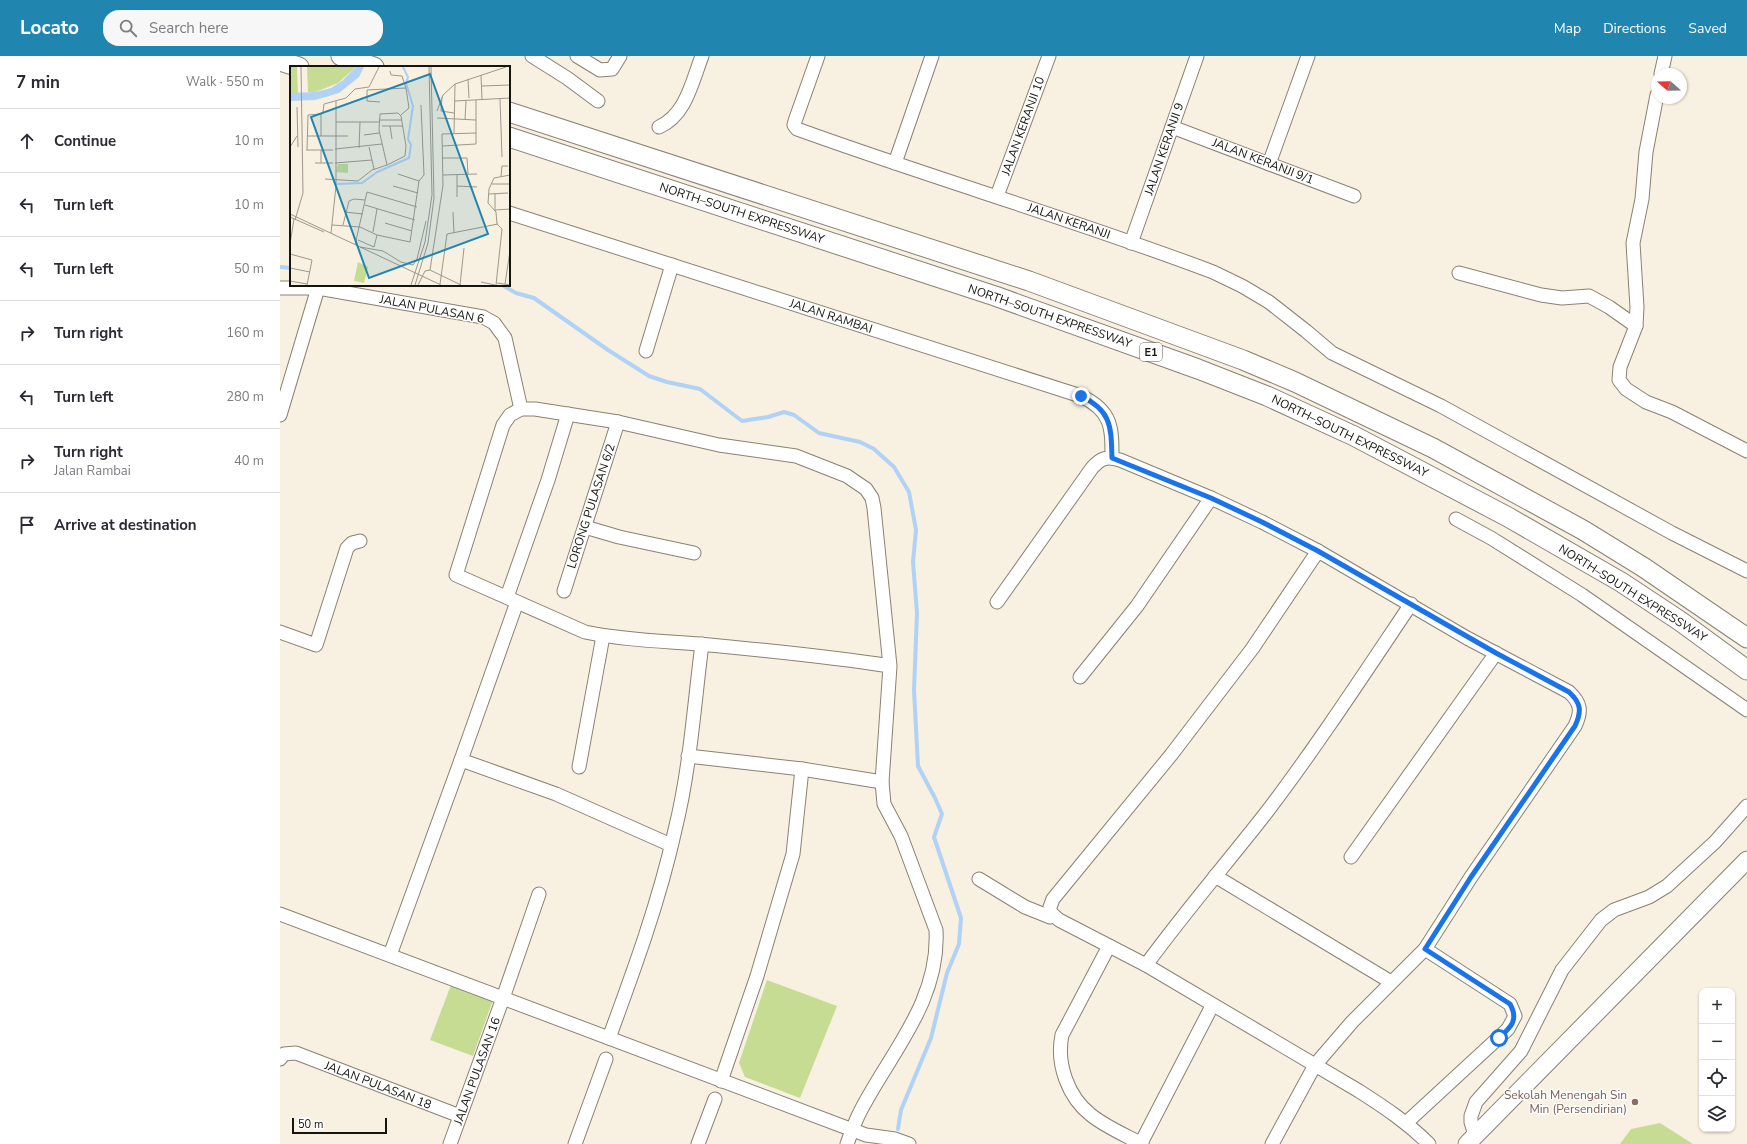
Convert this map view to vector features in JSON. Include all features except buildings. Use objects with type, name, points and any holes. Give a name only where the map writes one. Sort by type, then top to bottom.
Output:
[{"type":"highway","points":[[341,56],[371,66]]},
{"type":"highway","points":[[280,61],[296,66]]},
{"type":"highway","name":"NORTH–SOUTH EXPRESSWAY","points":[[510,112],[1029,281],[1243,360],[1296,382],[1433,448],[1576,526],[1643,567],[1747,638]]},
{"type":"highway","name":"NORTH–SOUTH EXPRESSWAY","points":[[510,137],[988,294],[1198,369],[1267,396],[1367,442],[1508,517],[1621,582],[1680,621],[1747,670]]},
{"type":"main road","points":[[1471,1140],[1747,860]]},
{"type":"street","points":[[532,56],[567,78],[598,101]]},
{"type":"street","points":[[577,56],[600,70],[612,69],[620,56]]},
{"type":"street","points":[[659,127],[673,119],[682,107],[702,56]]},
{"type":"street","name":"JALAN KERANJI","points":[[818,56],[795,121],[794,125],[797,129],[895,163],[998,196],[1213,272],[1242,286],[1269,302],[1332,353],[1442,406],[1672,533],[1747,571]]},
{"type":"street","points":[[895,163],[932,56]]},
{"type":"street","name":"JALAN KERANJI 10","points":[[998,196],[1049,56]]},
{"type":"street","name":"JALAN KERANJI 9","points":[[1131,243],[1197,56]]},
{"type":"street","points":[[1269,164],[1308,56]]},
{"type":"street","points":[[1662,68],[1665,56]]},
{"type":"street","points":[[1655,104],[1646,152],[1642,199],[1632,243],[1637,307],[1636,326],[1620,367],[1619,380],[1626,389],[1646,402],[1694,423],[1747,451]]},
{"type":"street","name":"JALAN KERANJI 9/1","points":[[1172,127],[1354,196]]},
{"type":"street","name":"JALAN RAMBAI","points":[[510,213],[1081,396],[1095,404],[1106,415],[1112,438],[1112,458]]},
{"type":"street","points":[[646,351],[672,265]]},
{"type":"street","points":[[1458,273],[1541,295],[1562,298],[1589,296],[1609,307],[1636,326]]},
{"type":"street","name":"JALAN PULASAN 6","points":[[280,288],[318,288],[483,317],[494,323],[505,338],[521,409]]},
{"type":"street","points":[[280,415],[318,288]]},
{"type":"street","points":[[847,1144],[860,1110],[908,1033],[919,1011],[928,984],[937,947],[936,930],[900,836],[884,804],[882,782],[890,666],[872,498],[866,489],[847,476],[796,456],[719,445],[618,422],[568,414],[521,409],[510,415],[502,425],[456,574],[555,620],[585,632],[603,636],[702,644],[890,666]]},
{"type":"street","points":[[390,956],[461,760],[568,414]]},
{"type":"street","name":"LORONG PULASAN 6/2","points":[[564,591],[618,422]]},
{"type":"street","points":[[997,602],[1092,468],[1103,458],[1112,458],[1211,498],[1318,551],[1496,653],[1569,692],[1578,704],[1578,719],[1425,949],[1352,1022],[1315,1065],[1272,1144]]},
{"type":"street","points":[[1080,677],[1136,606],[1211,498]]},
{"type":"street","points":[[1456,519],[1491,538],[1582,595],[1747,710]]},
{"type":"street","points":[[585,527],[619,537],[694,553]]},
{"type":"street","points":[[280,632],[316,644],[347,548],[352,543],[360,541]]},
{"type":"street","points":[[979,879],[1034,911],[1050,916],[1050,907],[1053,899],[1171,755],[1252,649],[1318,551]]},
{"type":"street","points":[[1146,965],[1178,922],[1266,814],[1411,604]]},
{"type":"street","points":[[579,767],[603,636]]},
{"type":"street","points":[[609,1038],[647,935],[671,845],[688,756],[702,644]]},
{"type":"street","points":[[1351,856],[1496,653]]},
{"type":"street","points":[[688,756],[802,769],[882,782]]},
{"type":"street","points":[[461,760],[556,794],[671,845]]},
{"type":"street","points":[[721,1080],[757,976],[793,854],[802,769]]},
{"type":"street","points":[[1471,1140],[1471,1116],[1476,1102],[1521,1052],[1562,970],[1601,920],[1614,910],[1649,896],[1667,886],[1715,842],[1747,806]]},
{"type":"street","points":[[1215,876],[1391,982]]},
{"type":"street","name":"JALAN PULASAN 16","points":[[450,1144],[539,894]]},
{"type":"street","points":[[1050,912],[1059,920],[1146,965],[1212,1006],[1365,1094],[1406,1123],[1429,1144]]},
{"type":"street","points":[[280,914],[852,1130],[866,1135],[895,1139],[909,1144]]},
{"type":"street","points":[[1109,946],[1064,1030],[1060,1047],[1060,1057],[1067,1083],[1083,1108],[1100,1122],[1142,1144],[1212,1006]]},
{"type":"street","points":[[1406,1123],[1508,1029],[1515,1016],[1510,1004],[1425,949]]},
{"type":"street","name":"JALAN PULASAN 18","points":[[280,1059],[284,1054],[296,1053],[460,1116]]},
{"type":"street","points":[[575,1144],[606,1059]]},
{"type":"street","points":[[698,1144],[715,1099]]},
{"type":"green space","points":[[767,980],[837,1006],[800,1098],[745,1077],[739,1063]]},
{"type":"green space","points":[[451,985],[493,1000],[473,1056],[430,1040]]},
{"type":"green space","points":[[1660,1123],[1693,1144],[1620,1144],[1631,1129]]},
{"type":"waterway","points":[[280,267],[290,268]]},
{"type":"waterway","points":[[504,286],[516,293],[534,298],[608,350],[649,376],[667,382],[700,389],[742,421],[768,417],[784,412],[794,415],[819,433],[860,442],[874,449],[894,467],[909,492],[916,530],[913,562],[917,613],[914,690],[918,766],[942,814],[934,837],[961,918],[959,944],[947,973],[931,1038],[901,1110],[898,1129]]},
{"type":"place","name":"Sekolah Menengah Sin Min (Persendirian)","points":[[1635,1102]]},
{"type":"route","points":[[1081,396],[1095,404],[1106,415],[1112,438],[1112,458],[1211,498],[1318,551],[1468,638],[1569,692],[1576,699],[1579,712],[1575,726],[1471,877],[1444,922],[1425,949],[1510,1004],[1514,1010],[1515,1016],[1508,1029],[1499,1038]]}]
